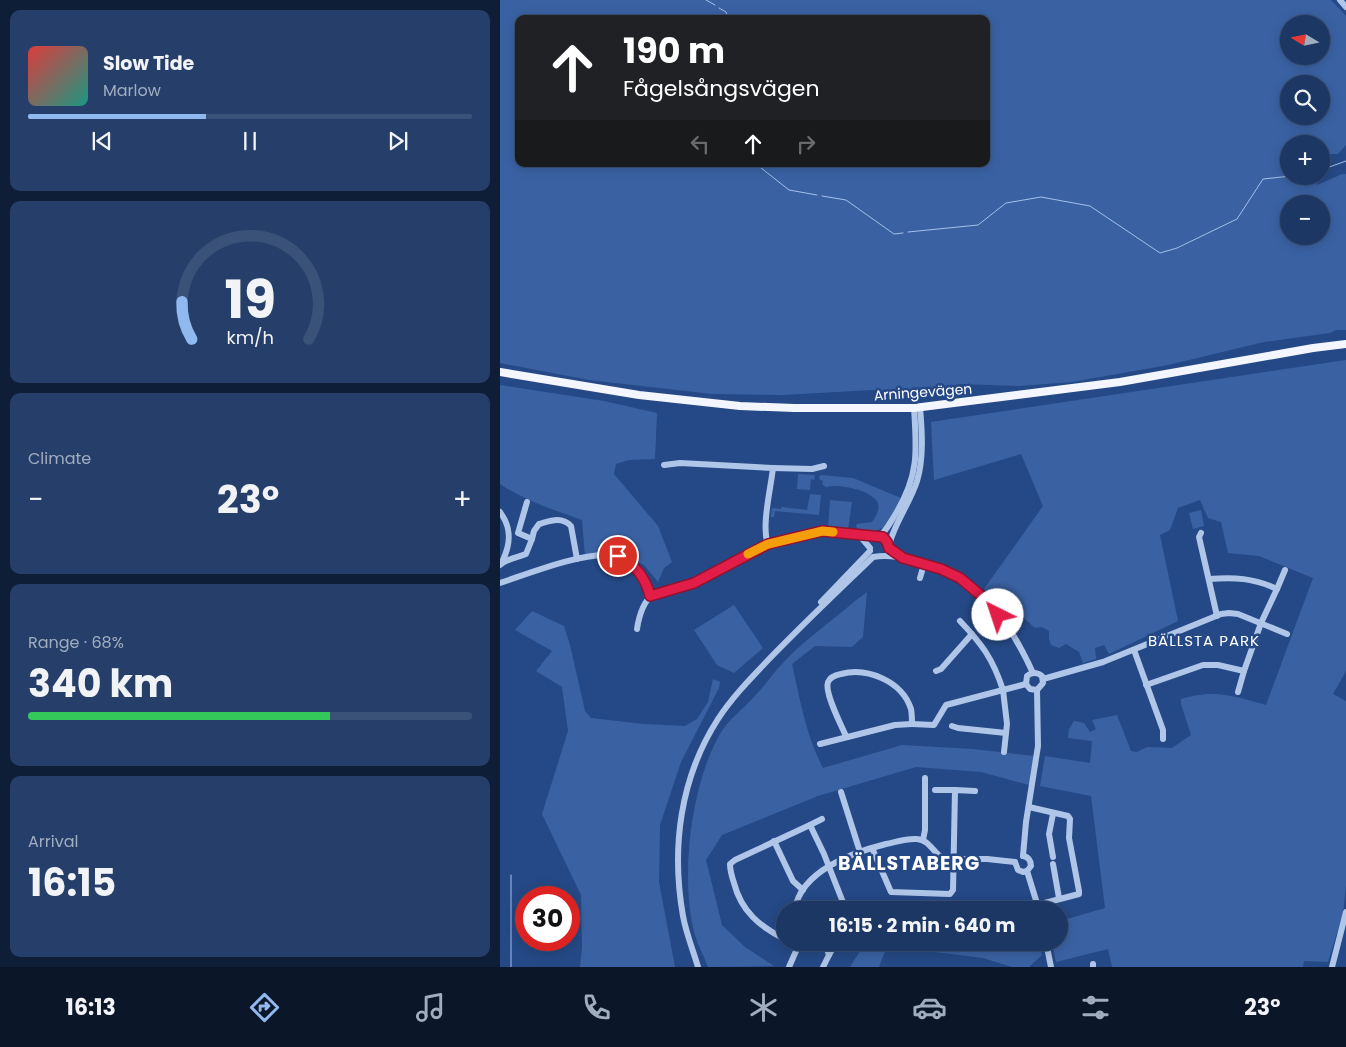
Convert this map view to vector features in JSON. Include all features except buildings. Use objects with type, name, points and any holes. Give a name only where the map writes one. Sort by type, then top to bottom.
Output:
[{"type":"main road","name":"Arningevägen","points":[[500,372],[639,395],[740,406],[794,408],[917,407],[1120,382],[1313,348],[1346,344]]},
{"type":"street","points":[[1340,0],[1346,7]]},
{"type":"street","points":[[698,967],[683,918],[676,862],[678,829],[682,806],[704,743],[718,718],[743,686],[802,625],[873,557],[881,556],[889,546],[892,532],[910,492],[916,462],[917,407]]},
{"type":"street","points":[[664,465],[680,463],[812,469],[824,466]]},
{"type":"street","points":[[768,544],[765,538],[773,468]]},
{"type":"street","points":[[527,502],[518,533],[532,539]]},
{"type":"street","points":[[802,625],[870,549],[871,542],[885,532],[902,509]]},
{"type":"street","points":[[500,512],[509,530],[508,548],[501,564]]},
{"type":"street","points":[[501,564],[507,559],[526,554],[538,524],[558,519],[568,522],[571,526],[577,559]]},
{"type":"street","points":[[650,596],[694,583],[768,544],[822,531],[886,539],[889,546],[903,558]]},
{"type":"street","points":[[1201,533],[1199,537],[1217,616]]},
{"type":"street","points":[[860,536],[875,556],[903,558],[941,569],[960,578],[991,604],[1021,647],[1033,673]]},
{"type":"street","points":[[500,583],[577,559],[607,555],[618,556],[630,562],[648,584],[650,596],[639,614],[637,629]]},
{"type":"street","points":[[920,578],[924,564]]},
{"type":"street","points":[[1238,692],[1261,623],[1286,570]]},
{"type":"street","points":[[1209,579],[1239,577],[1258,581],[1277,589]]},
{"type":"street","points":[[1043,679],[1092,666],[1217,616],[1230,613],[1238,614],[1287,634]]},
{"type":"street","points":[[960,621],[978,639],[998,673],[1003,690],[1007,724],[1004,752]]},
{"type":"street","points":[[936,672],[941,669],[972,634]]},
{"type":"street","points":[[1134,650],[1163,730],[1163,739]]},
{"type":"street","points":[[1146,685],[1203,664],[1218,665],[1244,671]]},
{"type":"street","points":[[846,736],[828,693],[828,682],[832,677],[856,671],[888,681],[896,688],[908,702],[912,724]]},
{"type":"street","points":[[1033,673],[1039,674],[1043,679],[1042,686],[1037,690],[1030,689],[1026,684],[1027,676],[1033,673]]},
{"type":"street","points":[[820,744],[895,724],[934,725],[946,705],[1026,684]]},
{"type":"street","points":[[1023,856],[1038,746],[1037,690]]},
{"type":"street","points":[[952,726],[1006,733]]},
{"type":"street","points":[[923,840],[925,830],[925,778]]},
{"type":"street","points":[[935,790],[975,791]]},
{"type":"street","points":[[872,848],[890,890],[894,892],[950,894],[953,890],[955,790]]},
{"type":"street","points":[[841,792],[860,852]]},
{"type":"street","points":[[1029,807],[1068,816],[1070,819],[1069,838],[1079,894],[1052,901]]},
{"type":"street","points":[[1053,814],[1049,834],[1059,898]]},
{"type":"street","points":[[776,934],[761,926],[748,913],[736,890],[730,867],[731,862],[822,819]]},
{"type":"street","points":[[810,825],[843,901]]},
{"type":"street","points":[[797,901],[803,890],[817,874],[829,866],[872,848],[915,839],[923,840],[940,857],[1015,862]]},
{"type":"street","points":[[774,841],[793,881],[803,890]]},
{"type":"street","points":[[1023,856],[1030,860],[1031,866],[1027,871],[1023,872],[1018,870],[1015,862],[1018,857],[1023,856]]},
{"type":"street","points":[[1027,871],[1036,901]]},
{"type":"street","points":[[1332,967],[1346,912]]},
{"type":"street","points":[[789,967],[794,951]]},
{"type":"street","points":[[828,951],[829,955]]},
{"type":"street","points":[[822,967],[831,951]]},
{"type":"street","points":[[1048,951],[1051,967]]},
{"type":"shaded area","points":[[500,0],[1331,0],[1346,16],[1346,145],[1338,154],[1330,154],[1330,135],[1280,135],[1280,185],[1330,185],[1330,179],[1346,174],[1346,330],[1264,342],[1168,365],[1072,382],[1019,386],[960,384],[912,394],[872,390],[783,395],[712,394],[589,380],[500,363]]},
{"type":"shaded area","points":[[1346,360],[1346,671],[1333,694],[1346,701],[1346,886],[1343,913],[1328,962],[1304,961],[1303,967],[1112,967],[1108,949],[1056,962],[1054,951],[1068,951],[1068,919],[1105,908],[1091,796],[1040,786],[1045,756],[1090,763],[1092,741],[1068,738],[1069,729],[1074,721],[1084,723],[1090,732],[1096,729],[1092,720],[1117,715],[1131,751],[1137,752],[1147,747],[1172,748],[1191,735],[1181,699],[1214,694],[1266,705],[1313,578],[1259,556],[1228,553],[1221,522],[1208,518],[1200,500],[1178,508],[1170,530],[1160,535],[1178,621],[1109,654],[1104,645],[1095,648],[1096,659],[1083,663],[1079,652],[1066,644],[1059,648],[1051,645],[1049,631],[1042,627],[1035,628],[1017,612],[1008,615],[984,589],[1043,506],[1021,454],[934,480],[931,422]]},
{"type":"shaded area","points":[[500,385],[604,401],[657,413],[655,459],[629,460],[616,464],[614,474],[658,526],[672,562],[664,568],[658,582],[644,565],[619,554],[638,554],[635,548],[614,548],[601,554],[585,556],[582,520],[550,509],[500,484]]},
{"type":"shaded area","points":[[798,474],[815,475],[814,480],[811,479],[810,490],[797,489]]},
{"type":"shaded area","points":[[821,475],[853,478],[901,498],[887,524],[877,530],[859,532],[857,524],[872,522],[878,511],[878,503],[875,498],[862,491],[846,487],[826,487],[822,484],[823,481],[820,480],[819,477]]},
{"type":"shaded area","points":[[810,494],[821,495],[819,515],[775,511],[774,517],[771,517],[772,508],[781,509],[781,507],[807,510]]},
{"type":"shaded area","points":[[830,500],[852,502],[848,530],[828,529]]},
{"type":"shaded area","points":[[1201,510],[1204,526],[1193,529],[1189,513]]},
{"type":"shaded area","points":[[867,592],[863,637],[852,647],[815,646],[792,664],[808,730],[823,768],[902,745],[973,749],[1034,756],[1029,785],[981,772],[916,767],[818,796],[722,835],[706,860],[722,925],[745,947],[774,966],[708,967],[693,928],[688,881],[691,829],[702,778],[710,755],[727,724],[757,694],[783,663],[809,639]]},
{"type":"shaded area","points":[[734,605],[763,648],[734,673],[717,665],[694,630]]},
{"type":"shaded area","points":[[532,611],[564,626],[585,711],[591,718],[685,726],[697,719],[708,702],[713,679],[720,682],[719,688],[681,762],[660,825],[659,882],[675,967],[580,967],[582,948],[580,886],[577,886],[542,814],[568,731],[562,687],[536,671],[552,651],[515,630]]},
{"type":"shaded area","points":[[860,951],[885,951],[879,967],[850,967]]},
{"type":"shaded area","points":[[927,951],[1041,951],[1042,955],[1029,967],[1012,967],[983,958]]},
{"type":"waterway","points":[[706,0],[715,5]]},
{"type":"waterway","points":[[719,8],[727,15]]},
{"type":"waterway","points":[[1330,167],[1346,161]]},
{"type":"waterway","points":[[760,167],[789,190],[817,195]]},
{"type":"waterway","points":[[908,232],[978,225],[1006,203],[1041,197],[1090,206],[1160,253],[1177,248],[1237,219],[1263,179],[1280,177]]},
{"type":"waterway","points":[[822,196],[846,200],[894,234],[903,233]]},
{"type":"waterway","points":[[511,875],[511,967]]},
{"type":"slow traffic","points":[[748,554],[768,544],[822,531],[833,532]]},
{"type":"district","name":"BÄLLSTA PARK","points":[[1204,640]]},
{"type":"district","name":"BÄLLSTABERG","points":[[909,863]]},
{"type":"route","points":[[618,556],[630,562],[648,584],[650,596],[694,583],[768,544],[822,531],[842,532],[876,538],[883,537],[886,539],[889,548],[903,558],[941,569],[960,578],[991,604],[998,615]]}]
